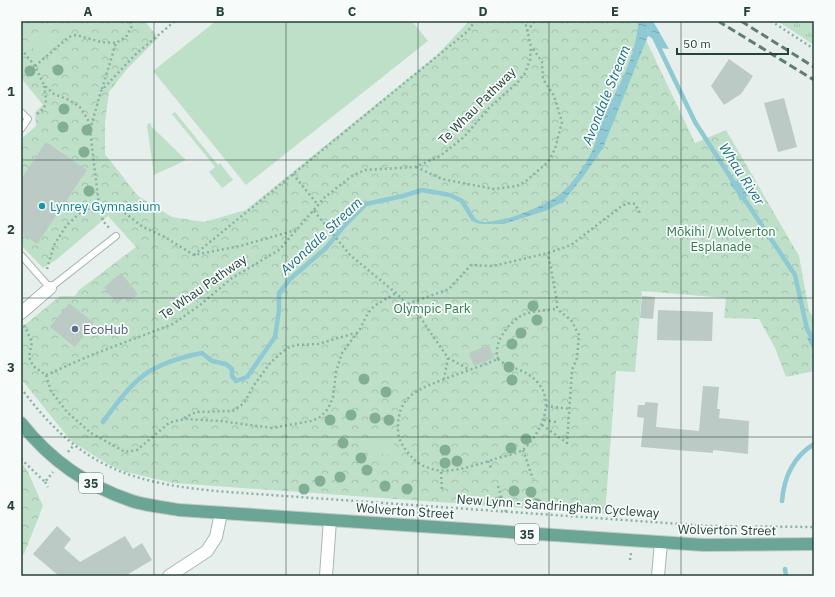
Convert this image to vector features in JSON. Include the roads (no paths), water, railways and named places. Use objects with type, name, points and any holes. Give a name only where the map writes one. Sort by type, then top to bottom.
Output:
[{"type":"main road","name":"Wolverton Street","points":[[22,426],[38,444],[59,463],[90,483],[132,501],[180,510],[661,543],[711,545],[814,544]]},
{"type":"street","points":[[21,313],[47,285]]},
{"type":"street","points":[[170,576],[198,559],[214,543],[221,513]]},
{"type":"street","points":[[326,576],[330,520]]},
{"type":"street","points":[[658,576],[661,543]]},
{"type":"lane","points":[[21,112],[28,119],[21,130]]},
{"type":"lane","points":[[21,255],[47,285],[116,236]]},
{"type":"water","points":[[638,21],[653,21],[669,49],[659,48],[656,40],[648,36],[603,148],[563,202],[545,211],[504,224],[480,224],[474,222],[470,217],[471,214],[479,221],[490,222],[510,218],[524,213],[559,195],[573,180],[590,155],[602,120],[620,85],[634,46]]},
{"type":"water","points":[[738,180],[749,195],[740,201],[737,193],[729,183]]},
{"type":"water","points":[[814,334],[814,352],[807,338]]},
{"type":"waterway","name":"Whau River","points":[[653,35],[695,122],[736,186]]},
{"type":"waterway","name":"Avondale Stream","points":[[103,422],[124,394],[144,375],[155,368],[183,357],[202,353],[212,361],[226,364],[232,369],[232,376],[236,381],[247,377],[275,337],[279,310],[279,293],[290,279],[326,248],[344,226],[366,204],[403,196],[422,190],[450,195],[462,201],[473,219]]},
{"type":"waterway","name":"Whau River","points":[[741,194],[795,275],[807,329],[814,341]]},
{"type":"waterway","name":"Whau River","points":[[782,501],[787,476],[791,468],[800,455],[814,444]]},
{"type":"waterway","name":"Whau River","points":[[785,569],[786,576]]},
{"type":"railway","points":[[718,21],[814,80]]},
{"type":"railway","points":[[741,21],[814,67]]},
{"type":"place","name":"Lynrey Gymnasium","points":[[42,206]]},
{"type":"place","name":"EcoHub","points":[[75,329]]},
{"type":"park label","name":"Mōkihi / Wolverton Esplanade","points":[[721,238]]},
{"type":"park label","name":"Olympic Park","points":[[432,308]]}]
